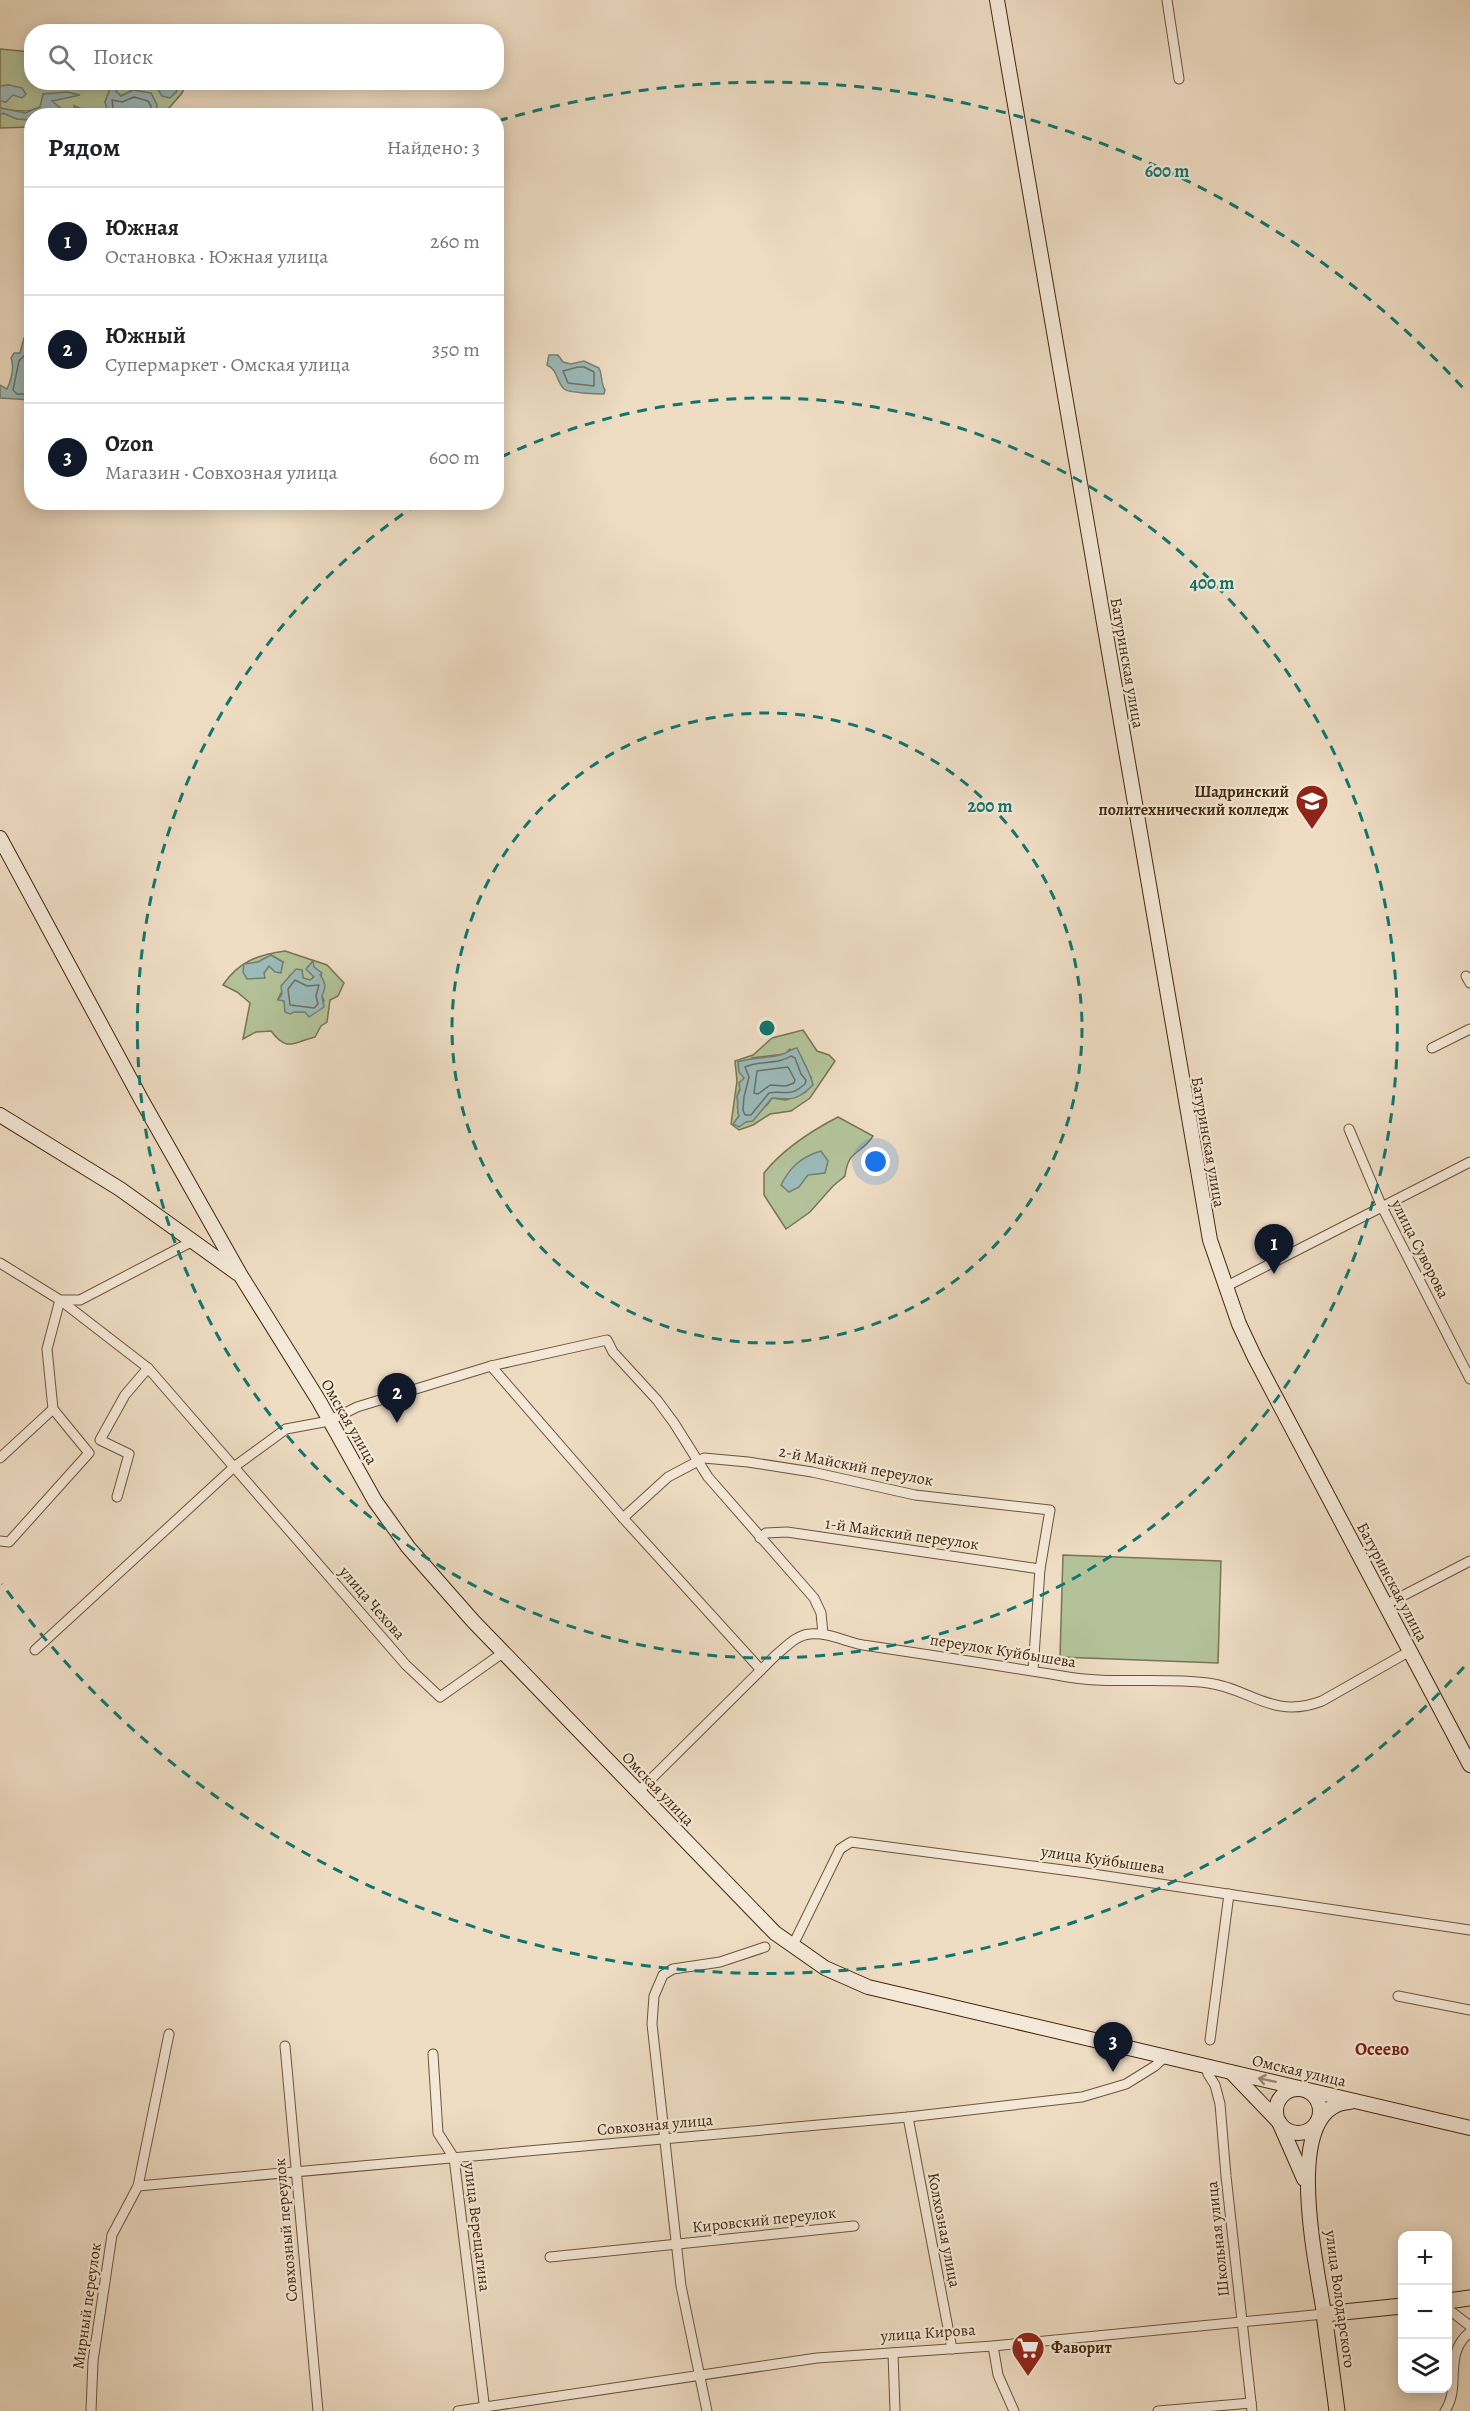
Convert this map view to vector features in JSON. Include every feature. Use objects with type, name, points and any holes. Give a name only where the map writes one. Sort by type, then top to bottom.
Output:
[{"type":"main road","points":[[1452,2300],[1470,2298]]},
{"type":"main road","name":"улица Кирова","points":[[1324,2314],[1398,2306]]},
{"type":"main road","name":"улица Володарского","points":[[1324,2314],[1337,2411]]},
{"type":"street","name":"Батуринская улица","points":[[997,0],[1204,1217],[1210,1240],[1225,1287],[1255,1358],[1470,1765]]},
{"type":"street","points":[[1167,0],[1179,79]]},
{"type":"street","name":"Омская улица","points":[[0,838],[141,1099],[241,1276],[375,1501],[408,1546],[473,1621],[776,1933],[792,1947],[825,1968],[868,1987],[1470,2128]]},
{"type":"street","points":[[1432,1048],[1470,1029]]},
{"type":"street","points":[[0,1115],[120,1189],[241,1276]]},
{"type":"street","name":"улица Суворова","points":[[1348,1129],[1382,1207],[1470,1379]]},
{"type":"street","points":[[1225,1287],[1470,1162]]},
{"type":"street","points":[[0,1541],[9,1542],[89,1452],[53,1409],[46,1349],[60,1300],[80,1300],[193,1241]]},
{"type":"street","name":"улица Чехова","points":[[0,1263],[60,1300],[148,1368],[406,1665],[440,1697],[504,1652]]},
{"type":"street","points":[[35,1650],[234,1467],[286,1429],[329,1421],[357,1407],[491,1366],[607,1340],[613,1352],[657,1400],[674,1423],[696,1462],[814,1598],[821,1613],[823,1634]]},
{"type":"street","points":[[491,1366],[623,1518],[761,1670]]},
{"type":"street","points":[[117,1497],[129,1454],[100,1440],[125,1395],[148,1368]]},
{"type":"street","points":[[0,1458],[53,1409]]},
{"type":"street","name":"2-й Майский переулок","points":[[623,1518],[668,1477],[704,1458],[748,1462],[853,1479],[915,1495],[1050,1510],[1040,1569],[1034,1670]]},
{"type":"street","name":"1-й Майский переулок","points":[[760,1538],[766,1533],[787,1532],[1040,1569]]},
{"type":"street","points":[[1386,1605],[1470,1561]]},
{"type":"street","name":"переулок Куйбышева","points":[[639,1792],[761,1670],[795,1639],[808,1634],[823,1634],[856,1644],[1034,1670],[1063,1677],[1107,1681],[1209,1683],[1255,1700],[1295,1708],[1308,1707],[1322,1701],[1410,1651]]},
{"type":"street","name":"улица Куйбышева","points":[[792,1947],[840,1849],[851,1842],[1470,1930]]},
{"type":"street","points":[[1210,2040],[1229,1894]]},
{"type":"street","name":"Кировский переулок","points":[[706,2411],[681,2286],[652,2024],[654,1996],[663,1975],[673,1969],[720,1962],[765,1947]]},
{"type":"street","points":[[1398,1996],[1470,2010]]},
{"type":"street","name":"Мирный переулок","points":[[91,2411],[93,2361],[112,2235],[138,2186],[169,2034]]},
{"type":"street","name":"Совхозный переулок","points":[[285,2046],[318,2411]]},
{"type":"street","name":"улица Верещагина","points":[[433,2054],[438,2133],[454,2158],[484,2410]]},
{"type":"street","name":"Совхозная улица","points":[[138,2186],[908,2117],[1092,2094],[1126,2084],[1165,2057]]},
{"type":"street","name":"Школьная улица","points":[[1206,2067],[1215,2085],[1220,2104],[1251,2407]]},
{"type":"street","name":"Омская улица","points":[[1231,2072],[1279,2122]]},
{"type":"street","points":[[1302,2088],[1311,2093],[1318,2102],[1320,2112],[1318,2121],[1310,2130],[1299,2133],[1287,2131],[1279,2122],[1276,2111],[1279,2099],[1288,2091],[1302,2088]]},
{"type":"street","name":"Омская улица","points":[[1318,2121],[1336,2104],[1359,2102]]},
{"type":"street","name":"Колхозная улица","points":[[908,2117],[952,2349]]},
{"type":"street","name":"улица Володарского","points":[[1318,2121],[1309,2153],[1308,2193],[1324,2314]]},
{"type":"street","name":"улица Володарского","points":[[1279,2122],[1299,2166],[1308,2193]]},
{"type":"street","name":"Кировский переулок","points":[[550,2257],[854,2226]]},
{"type":"street","points":[[1452,2312],[1470,2326]]},
{"type":"street","name":"улица Кирова","points":[[458,2411],[484,2410],[817,2358],[993,2346],[1324,2314]]},
{"type":"street","points":[[1445,2411],[1451,2400],[1455,2351],[1470,2332]]},
{"type":"street","points":[[993,2346],[998,2375],[1014,2411]]},
{"type":"street","points":[[893,2353],[895,2411]]},
{"type":"street","points":[[1158,2411],[1251,2407]]},
{"type":"green space","points":[[0,49],[24,51],[24,90],[110,90],[105,102],[107,108],[74,106],[75,108],[60,108],[51,101],[38,108],[24,108],[24,111],[21,111],[0,108],[0,101],[6,102],[9,85],[0,86]],"holes":[[[67,92],[78,95],[52,101]]]},
{"type":"green space","points":[[114,90],[133,90],[121,96]]},
{"type":"green space","points":[[133,90],[176,92],[183,90],[169,108],[153,108],[145,94]]},
{"type":"green space","points":[[3,113],[17,119],[24,119],[24,127],[0,128],[0,115]]},
{"type":"green space","points":[[285,951],[327,965],[344,983],[338,996],[330,1000],[327,1022],[321,1026],[315,1037],[287,1044],[271,1031],[256,1032],[243,1039],[250,1003],[237,992],[223,985],[236,970],[250,960]],"holes":[[[271,955],[283,962],[269,966],[264,973],[244,965],[258,962]],[[312,962],[313,967],[321,973],[324,1001],[306,1012],[294,1012],[284,1001],[278,999],[290,975],[302,970],[303,978],[309,981],[314,977],[307,969]]]},
{"type":"green space","points":[[803,1030],[817,1051],[829,1055],[835,1061],[810,1098],[791,1111],[770,1114],[753,1125],[739,1130],[731,1124],[737,1081],[735,1061],[753,1055],[772,1038]],"holes":[[[790,1049],[802,1060],[811,1077],[806,1092],[786,1100],[772,1098],[767,1105],[733,1124],[739,1116],[737,1096],[752,1058],[785,1054]]]},
{"type":"green space","points":[[838,1117],[873,1136],[852,1156],[845,1176],[810,1212],[786,1229],[764,1195],[764,1173],[798,1141]]},
{"type":"green space","points":[[1063,1555],[1221,1561],[1218,1663],[1060,1657]]},
{"type":"water","points":[[9,85],[22,88],[26,94],[22,98],[13,95],[6,102],[0,101],[0,86]]},
{"type":"water","points":[[110,90],[115,90],[121,96],[133,90],[151,93],[157,105],[157,108],[107,108],[105,102]]},
{"type":"water","points":[[158,90],[177,90],[170,98],[162,96]]},
{"type":"water","points":[[67,92],[80,95],[52,101],[60,108],[38,108],[40,107],[43,94]]},
{"type":"water","points":[[0,108],[24,113],[24,120],[3,113],[0,115]]},
{"type":"water","points":[[24,338],[24,400],[0,398],[0,385],[7,389],[11,378],[13,366],[11,358],[14,353],[20,353]]},
{"type":"water","points":[[549,355],[558,355],[563,362],[571,364],[584,361],[599,368],[604,394],[564,389],[551,367],[547,365]]},
{"type":"water","points":[[271,955],[283,962],[281,973],[275,972],[269,966],[264,973],[265,978],[247,979],[243,972],[244,964],[258,962]]},
{"type":"water","points":[[313,961],[314,967],[322,973],[320,975],[325,985],[322,996],[324,1007],[309,1017],[305,1012],[290,1014],[285,1012],[284,1001],[278,1000],[282,994],[281,986],[296,969],[302,970],[303,978],[310,980],[314,977],[306,969]]},
{"type":"water","points":[[797,1048],[813,1085],[794,1098],[772,1098],[753,1121],[746,1122],[739,1127],[733,1124],[739,1116],[737,1096],[740,1090],[739,1083],[744,1078],[739,1072],[738,1062],[778,1056]]},
{"type":"water","points":[[821,1151],[828,1161],[825,1173],[808,1175],[799,1187],[789,1192],[781,1185],[797,1164]]},
{"type":"place","name":"Шадринский политехнический колледж","points":[[1312,830]]},
{"type":"place","name":"Южная","points":[[1274,1274]]},
{"type":"place","name":"Южный","points":[[397,1423]]},
{"type":"place","name":"Ozon","points":[[1113,2072]]},
{"type":"place","name":"Фаворит","points":[[1028,2377]]},
{"type":"district","name":"Осеево","points":[[1382,2049]]}]
